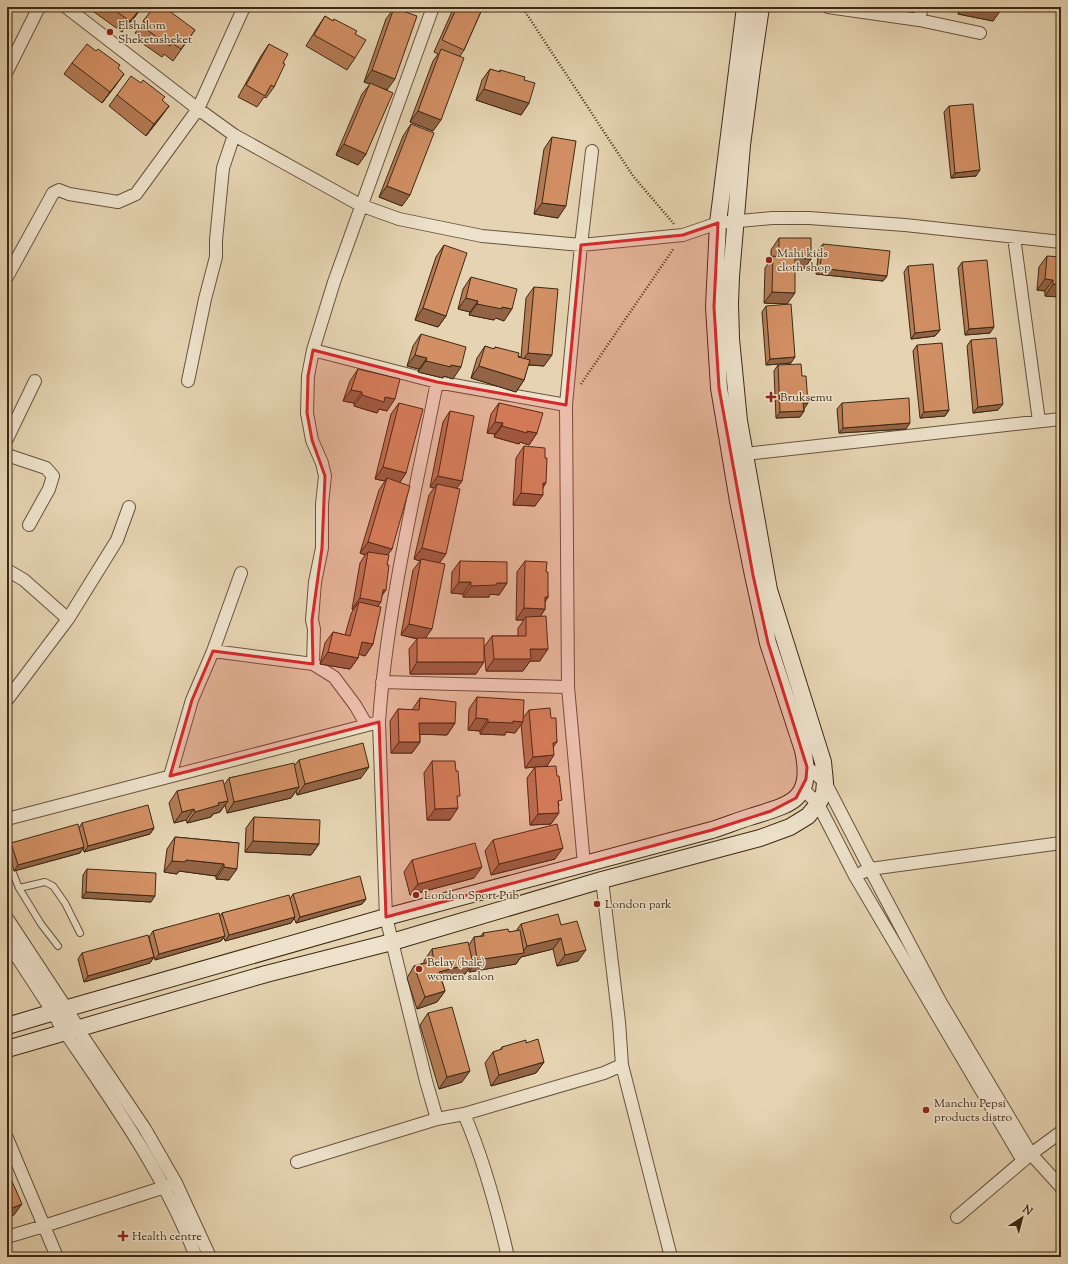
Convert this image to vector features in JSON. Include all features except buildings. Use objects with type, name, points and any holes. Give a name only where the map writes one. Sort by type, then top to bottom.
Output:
[{"type":"main road","points":[[7,1026],[386,917],[712,830],[771,811],[789,804],[796,798],[806,779],[807,767],[803,750],[768,642],[738,501],[719,388],[714,307],[718,223],[745,7]]},
{"type":"main road","points":[[7,1049],[266,974],[392,942],[602,880],[760,838],[790,827],[808,816],[818,804],[824,794],[825,782],[823,762],[769,590],[739,421],[731,339],[730,304],[735,221],[742,145],[761,7]]},
{"type":"street","points":[[7,71],[39,7]]},
{"type":"street","points":[[66,7],[234,135],[360,205],[399,219],[482,236],[581,245],[683,235],[718,223],[772,218],[809,218],[1061,242]]},
{"type":"street","points":[[7,276],[53,192],[59,190],[69,194],[118,202],[136,194],[198,109],[244,7]]},
{"type":"street","points":[[313,664],[314,630],[312,620],[315,582],[322,548],[322,504],[326,476],[312,440],[307,413],[308,376],[313,350],[360,205],[433,7]]},
{"type":"street","points":[[828,7],[919,20],[980,32]]},
{"type":"street","points":[[919,20],[922,7]]},
{"type":"street","points":[[188,381],[205,299],[216,257],[216,240],[223,168],[234,135]]},
{"type":"street","points":[[584,864],[568,687],[566,405],[581,245],[592,151]]},
{"type":"street","points":[[1014,237],[1039,421]]},
{"type":"street","points":[[313,350],[438,382],[566,405]]},
{"type":"street","points":[[7,439],[35,381]]},
{"type":"street","points":[[437,1119],[426,1081],[386,917],[379,722],[382,682],[396,589],[438,382]]},
{"type":"street","points":[[745,454],[1061,419]]},
{"type":"street","points":[[7,455],[46,468],[53,476],[49,489],[29,525]]},
{"type":"street","points":[[7,700],[68,619],[117,540],[129,507]]},
{"type":"street","points":[[7,570],[24,580],[68,619]]},
{"type":"street","points":[[170,776],[192,700],[213,651],[241,573]]},
{"type":"street","points":[[213,651],[313,664],[334,677],[355,705],[366,724]]},
{"type":"street","points":[[382,682],[568,687]]},
{"type":"street","points":[[7,819],[366,724],[379,722]]},
{"type":"street","points":[[807,767],[825,782],[941,1003],[1027,1157]]},
{"type":"street","points":[[802,788],[818,804],[855,876],[1027,1157],[1061,1187]]},
{"type":"street","points":[[855,876],[870,869],[1061,843]]},
{"type":"street","points":[[602,880],[619,1022],[622,1065],[671,1257]]},
{"type":"street","points":[[7,920],[120,1113],[171,1185],[210,1257]]},
{"type":"street","points":[[7,940],[59,1010]]},
{"type":"street","points":[[297,1162],[437,1119],[464,1114],[604,1073],[622,1065]]},
{"type":"street","points":[[464,1114],[476,1144],[499,1220],[508,1257]]},
{"type":"street","points":[[957,1217],[1027,1157],[1061,1132]]},
{"type":"street","points":[[7,1138],[57,1257]]},
{"type":"street","points":[[7,1237],[171,1185]]},
{"type":"street","points":[[171,1185],[196,1257]]},
{"type":"lane","points":[[7,858],[19,888],[41,924],[58,946]]},
{"type":"lane","points":[[19,888],[45,882],[53,886],[65,903],[80,933]]},
{"type":"path","points":[[522,7],[633,176],[683,235],[580,386]]},
{"type":"highlighted area","points":[[718,223],[714,307],[719,388],[753,575],[768,643],[807,767],[806,779],[796,798],[771,811],[712,830],[386,917],[379,722],[170,776],[192,700],[213,651],[313,664],[312,620],[322,548],[325,476],[312,440],[307,413],[308,376],[313,350],[437,382],[566,405],[581,245],[683,235]]},
{"type":"place","name":"Elshalom Sheketasheket","points":[[110,32]]},
{"type":"place","name":"Mahi kids cloth shop","points":[[769,260]]},
{"type":"place","name":"Bruksemu","points":[[771,397]]},
{"type":"place","name":"London Sport Pub","points":[[416,895]]},
{"type":"place","name":"London park","points":[[597,904]]},
{"type":"place","name":"Belay (bale) women salon","points":[[419,969]]},
{"type":"place","name":"Manchu Pepsi products distro","points":[[926,1110]]},
{"type":"place","name":"Health centre","points":[[123,1236]]}]
